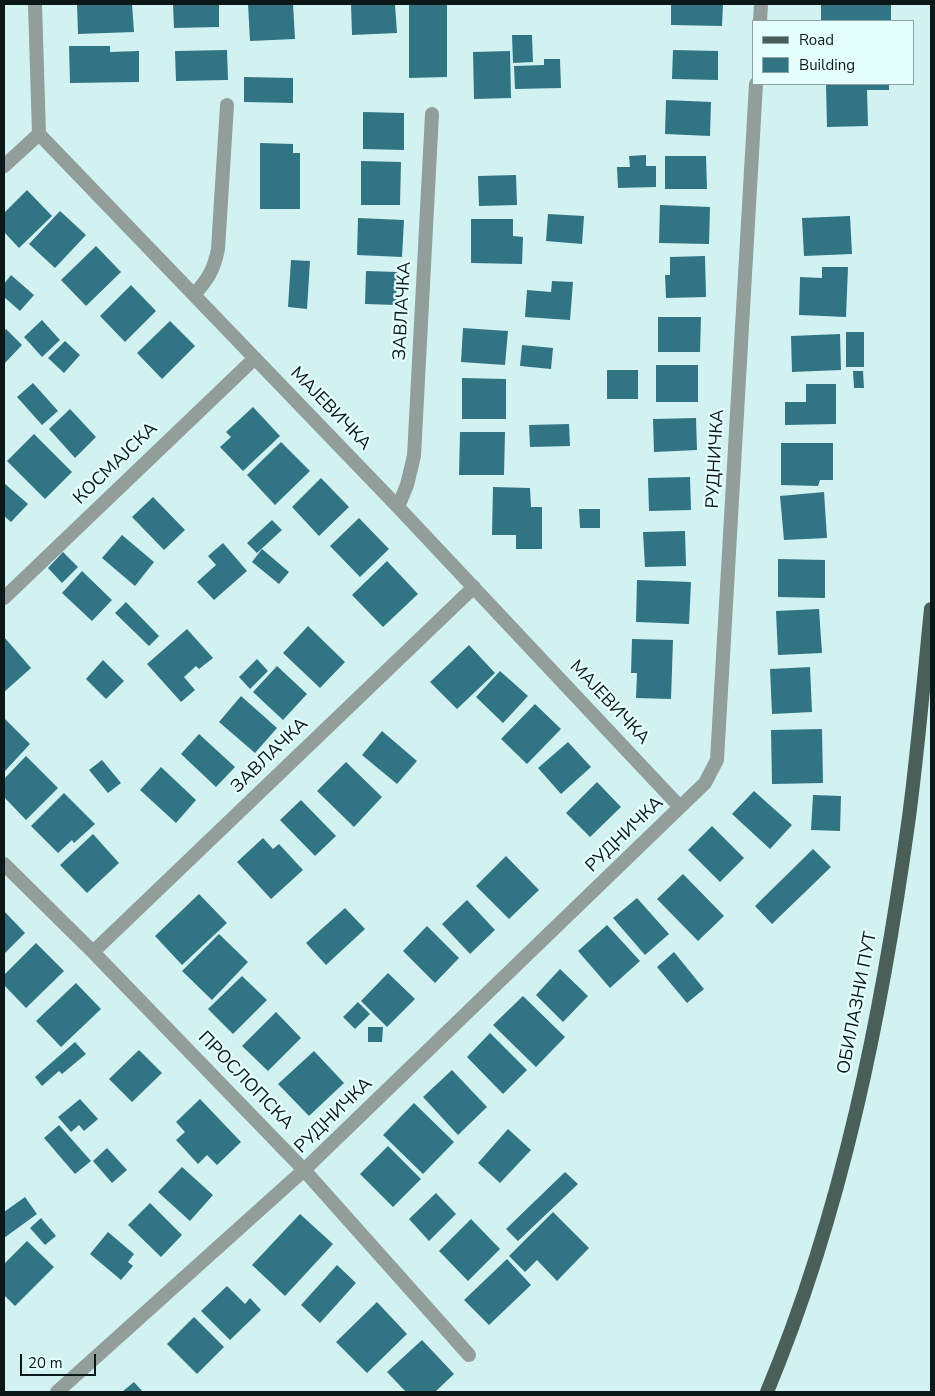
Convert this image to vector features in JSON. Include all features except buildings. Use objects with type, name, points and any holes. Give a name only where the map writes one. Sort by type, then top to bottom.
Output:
[{"type":"main road","name":"ОБИЛАЗНИ ПУТ","points":[[767,1392],[812,1266],[846,1152],[867,1063],[895,912],[909,816],[931,608]]},
{"type":"street","points":[[4,166],[40,134],[35,4]]},
{"type":"street","points":[[760,20],[761,4]]},
{"type":"street","name":"РУДНИЧКА","points":[[57,1392],[304,1170],[705,783],[717,760],[756,85]]},
{"type":"street","points":[[194,295],[208,280],[214,267],[218,249],[227,105]]},
{"type":"street","name":"ЗАВЛАЧКА","points":[[398,507],[407,485],[414,456],[432,114]]},
{"type":"street","name":"МАЈЕВИЧКА","points":[[40,134],[398,507],[680,807]]},
{"type":"street","name":"КОСМАЈСКА","points":[[4,598],[255,358]]},
{"type":"street","name":"ЗАВЛАЧКА","points":[[93,952],[474,587]]},
{"type":"street","name":"ПРОСЛОПСКА","points":[[4,864],[93,952],[304,1170],[469,1355]]}]
